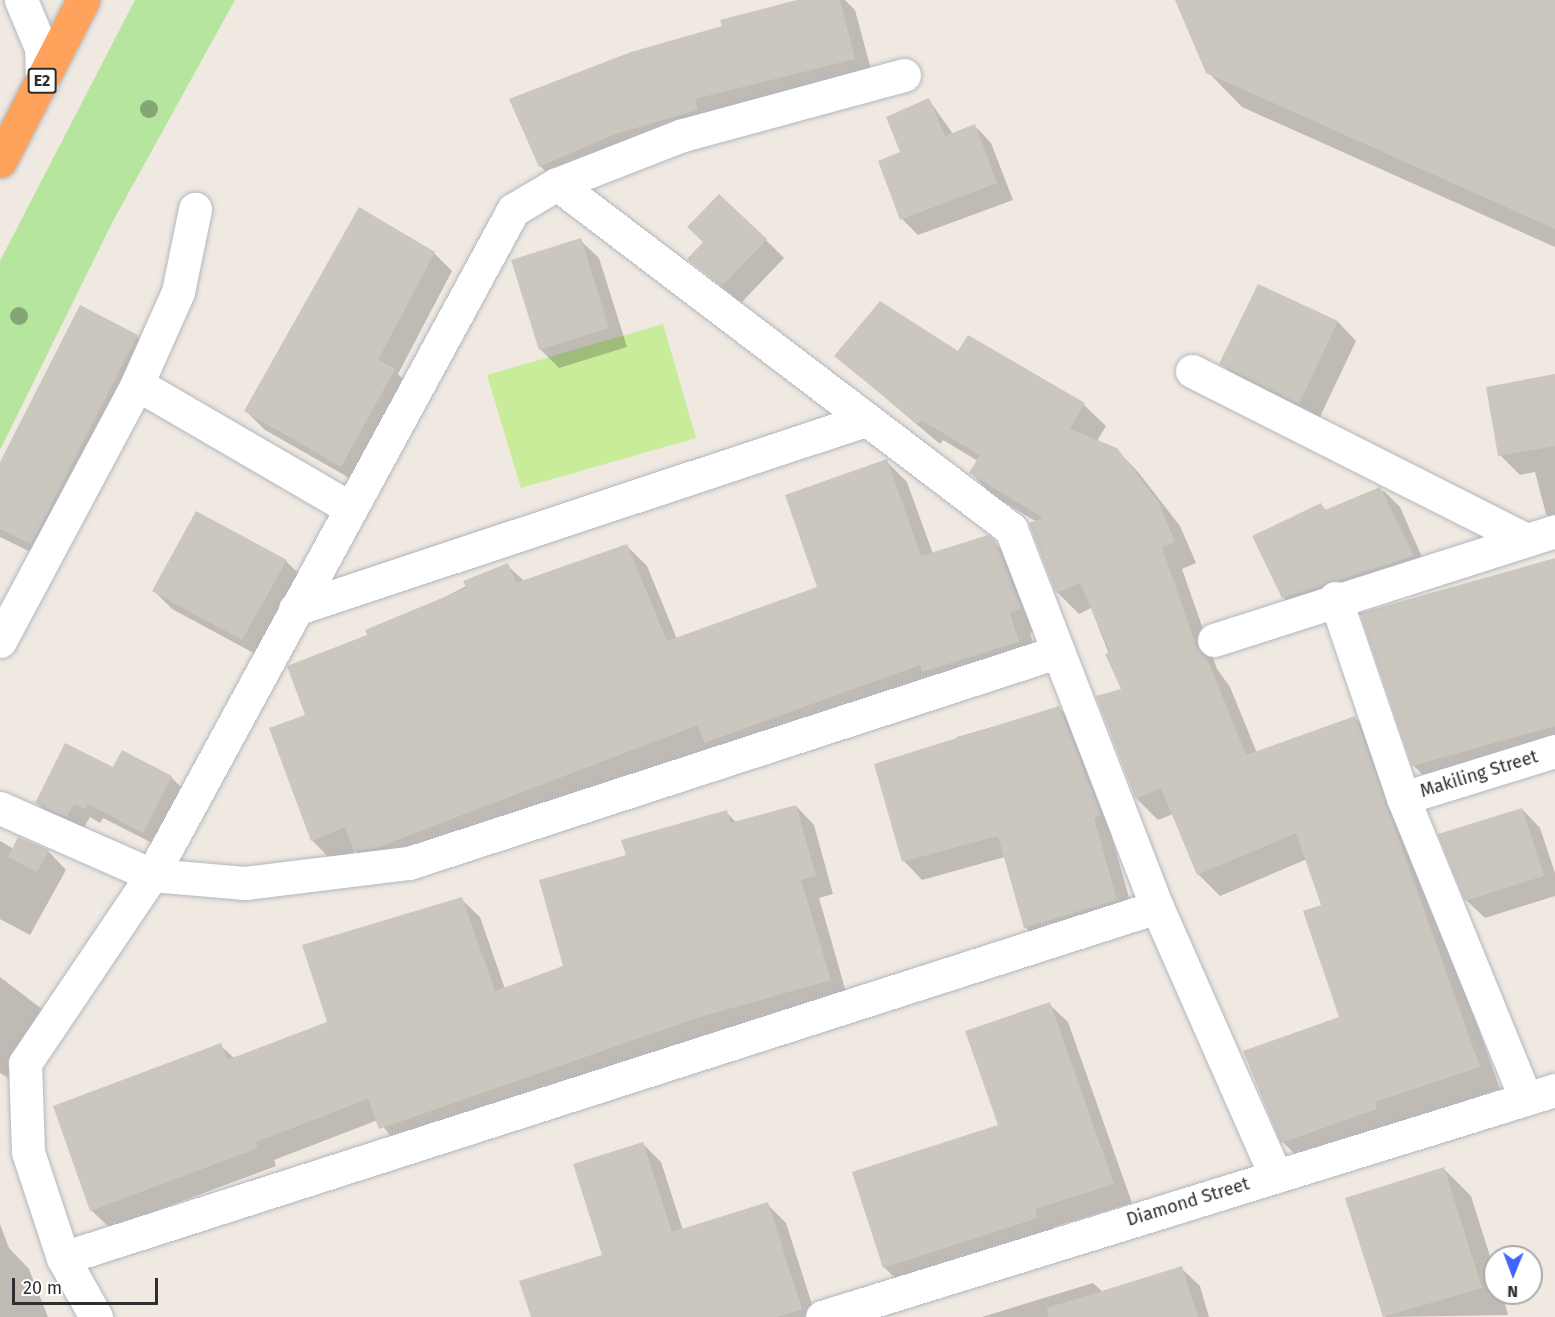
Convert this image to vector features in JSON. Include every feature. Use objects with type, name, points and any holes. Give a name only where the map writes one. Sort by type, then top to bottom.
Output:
[{"type":"highway","name":"E2","points":[[0,161],[83,0]]},
{"type":"street","points":[[21,0],[41,48],[42,81]]},
{"type":"street","points":[[96,1317],[63,1258],[28,1152],[25,1063],[152,874],[348,507],[513,210],[557,184],[683,135],[904,75]]},
{"type":"street","points":[[557,184],[1011,529],[1156,907],[1275,1175]]},
{"type":"street","points":[[0,641],[137,384],[177,292],[195,209]]},
{"type":"street","points":[[1192,371],[1540,535]]},
{"type":"street","points":[[137,384],[348,507]]},
{"type":"street","points":[[295,609],[865,420]]},
{"type":"street","points":[[1215,640],[1335,598],[1540,535]]},
{"type":"street","points":[[1335,598],[1403,798],[1541,1095]]},
{"type":"street","points":[[0,808],[152,874],[245,883],[409,863],[1057,652]]},
{"type":"street","name":"Makiling Street","points":[[1403,798],[1555,751]]},
{"type":"street","points":[[63,1258],[1156,907]]},
{"type":"street","name":"Diamond Street","points":[[822,1317],[1275,1175],[1541,1095]]},
{"type":"green space","points":[[135,0],[235,0],[113,221],[0,450],[0,261]]},
{"type":"green space","points":[[663,324],[696,438],[521,488],[487,375]]},
{"type":"building","points":[[797,0],[840,0],[855,59],[695,99],[698,110],[615,134],[539,167],[509,99],[631,52],[722,26],[720,20]]},
{"type":"building","points":[[1175,0],[1555,0],[1555,229],[1206,73]]},
{"type":"building","points":[[929,98],[945,136],[975,124],[997,183],[900,220],[878,161],[900,152],[886,117]]},
{"type":"building","points":[[719,194],[767,239],[722,286],[687,259],[703,242],[687,227]]},
{"type":"building","points":[[359,207],[435,252],[378,360],[395,369],[341,467],[244,411]]},
{"type":"building","points":[[581,238],[609,328],[539,350],[511,260]]},
{"type":"building","points":[[1258,284],[1338,321],[1299,404],[1219,364]]},
{"type":"building","points":[[880,301],[958,351],[968,335],[1085,403],[1070,429],[1117,448],[1159,503],[1175,542],[1162,547],[1196,646],[1209,663],[1246,755],[1355,716],[1480,1067],[1375,1102],[1377,1109],[1281,1143],[1243,1051],[1339,1017],[1303,911],[1321,905],[1296,833],[1197,875],[1161,788],[1136,799],[1096,696],[1121,689],[1105,654],[1110,652],[1080,583],[1056,593],[1029,523],[1043,518],[969,473],[980,455],[921,420],[918,424],[834,356]]},
{"type":"building","points":[[80,305],[138,335],[31,544],[0,529],[0,462]]},
{"type":"building","points":[[1555,374],[1555,446],[1498,456],[1486,387]]},
{"type":"building","points":[[887,459],[921,556],[988,535],[995,541],[1021,608],[1010,613],[1019,642],[922,672],[920,665],[704,743],[698,725],[376,848],[354,851],[345,827],[311,841],[269,728],[305,715],[287,666],[367,635],[365,630],[466,588],[463,581],[508,563],[516,583],[627,544],[667,641],[817,587],[785,495]]},
{"type":"building","points":[[1380,487],[1414,556],[1282,598],[1252,536],[1321,503],[1325,510]]},
{"type":"building","points":[[196,511],[287,560],[242,640],[152,591]]},
{"type":"building","points":[[1555,558],[1555,726],[1412,766],[1360,613]]},
{"type":"building","points":[[1059,706],[1101,815],[1094,818],[1117,900],[1024,928],[998,836],[902,862],[874,764]]},
{"type":"building","points":[[65,743],[113,767],[122,750],[172,776],[143,833],[88,804],[85,809],[74,804],[67,817],[35,803]]},
{"type":"building","points":[[796,805],[816,876],[801,880],[831,980],[697,1018],[379,1129],[368,1099],[256,1142],[258,1148],[90,1211],[53,1106],[221,1043],[227,1060],[327,1022],[302,945],[462,897],[495,991],[563,966],[539,880],[626,855],[621,840],[727,810],[730,823]]},
{"type":"building","points":[[1522,808],[1544,876],[1465,901],[1438,834]]},
{"type":"building","points":[[18,837],[49,850],[37,872],[8,857]]},
{"type":"building","points":[[1050,1002],[1114,1184],[1035,1209],[1038,1218],[883,1268],[852,1172],[998,1125],[965,1031]]},
{"type":"building","points":[[643,1142],[672,1232],[768,1202],[802,1309],[777,1317],[531,1317],[519,1281],[602,1255],[573,1164]]},
{"type":"building","points":[[1444,1167],[1482,1288],[1383,1317],[1345,1198]]},
{"type":"building","points":[[1182,1266],[1198,1317],[1048,1317],[1047,1308]]}]
